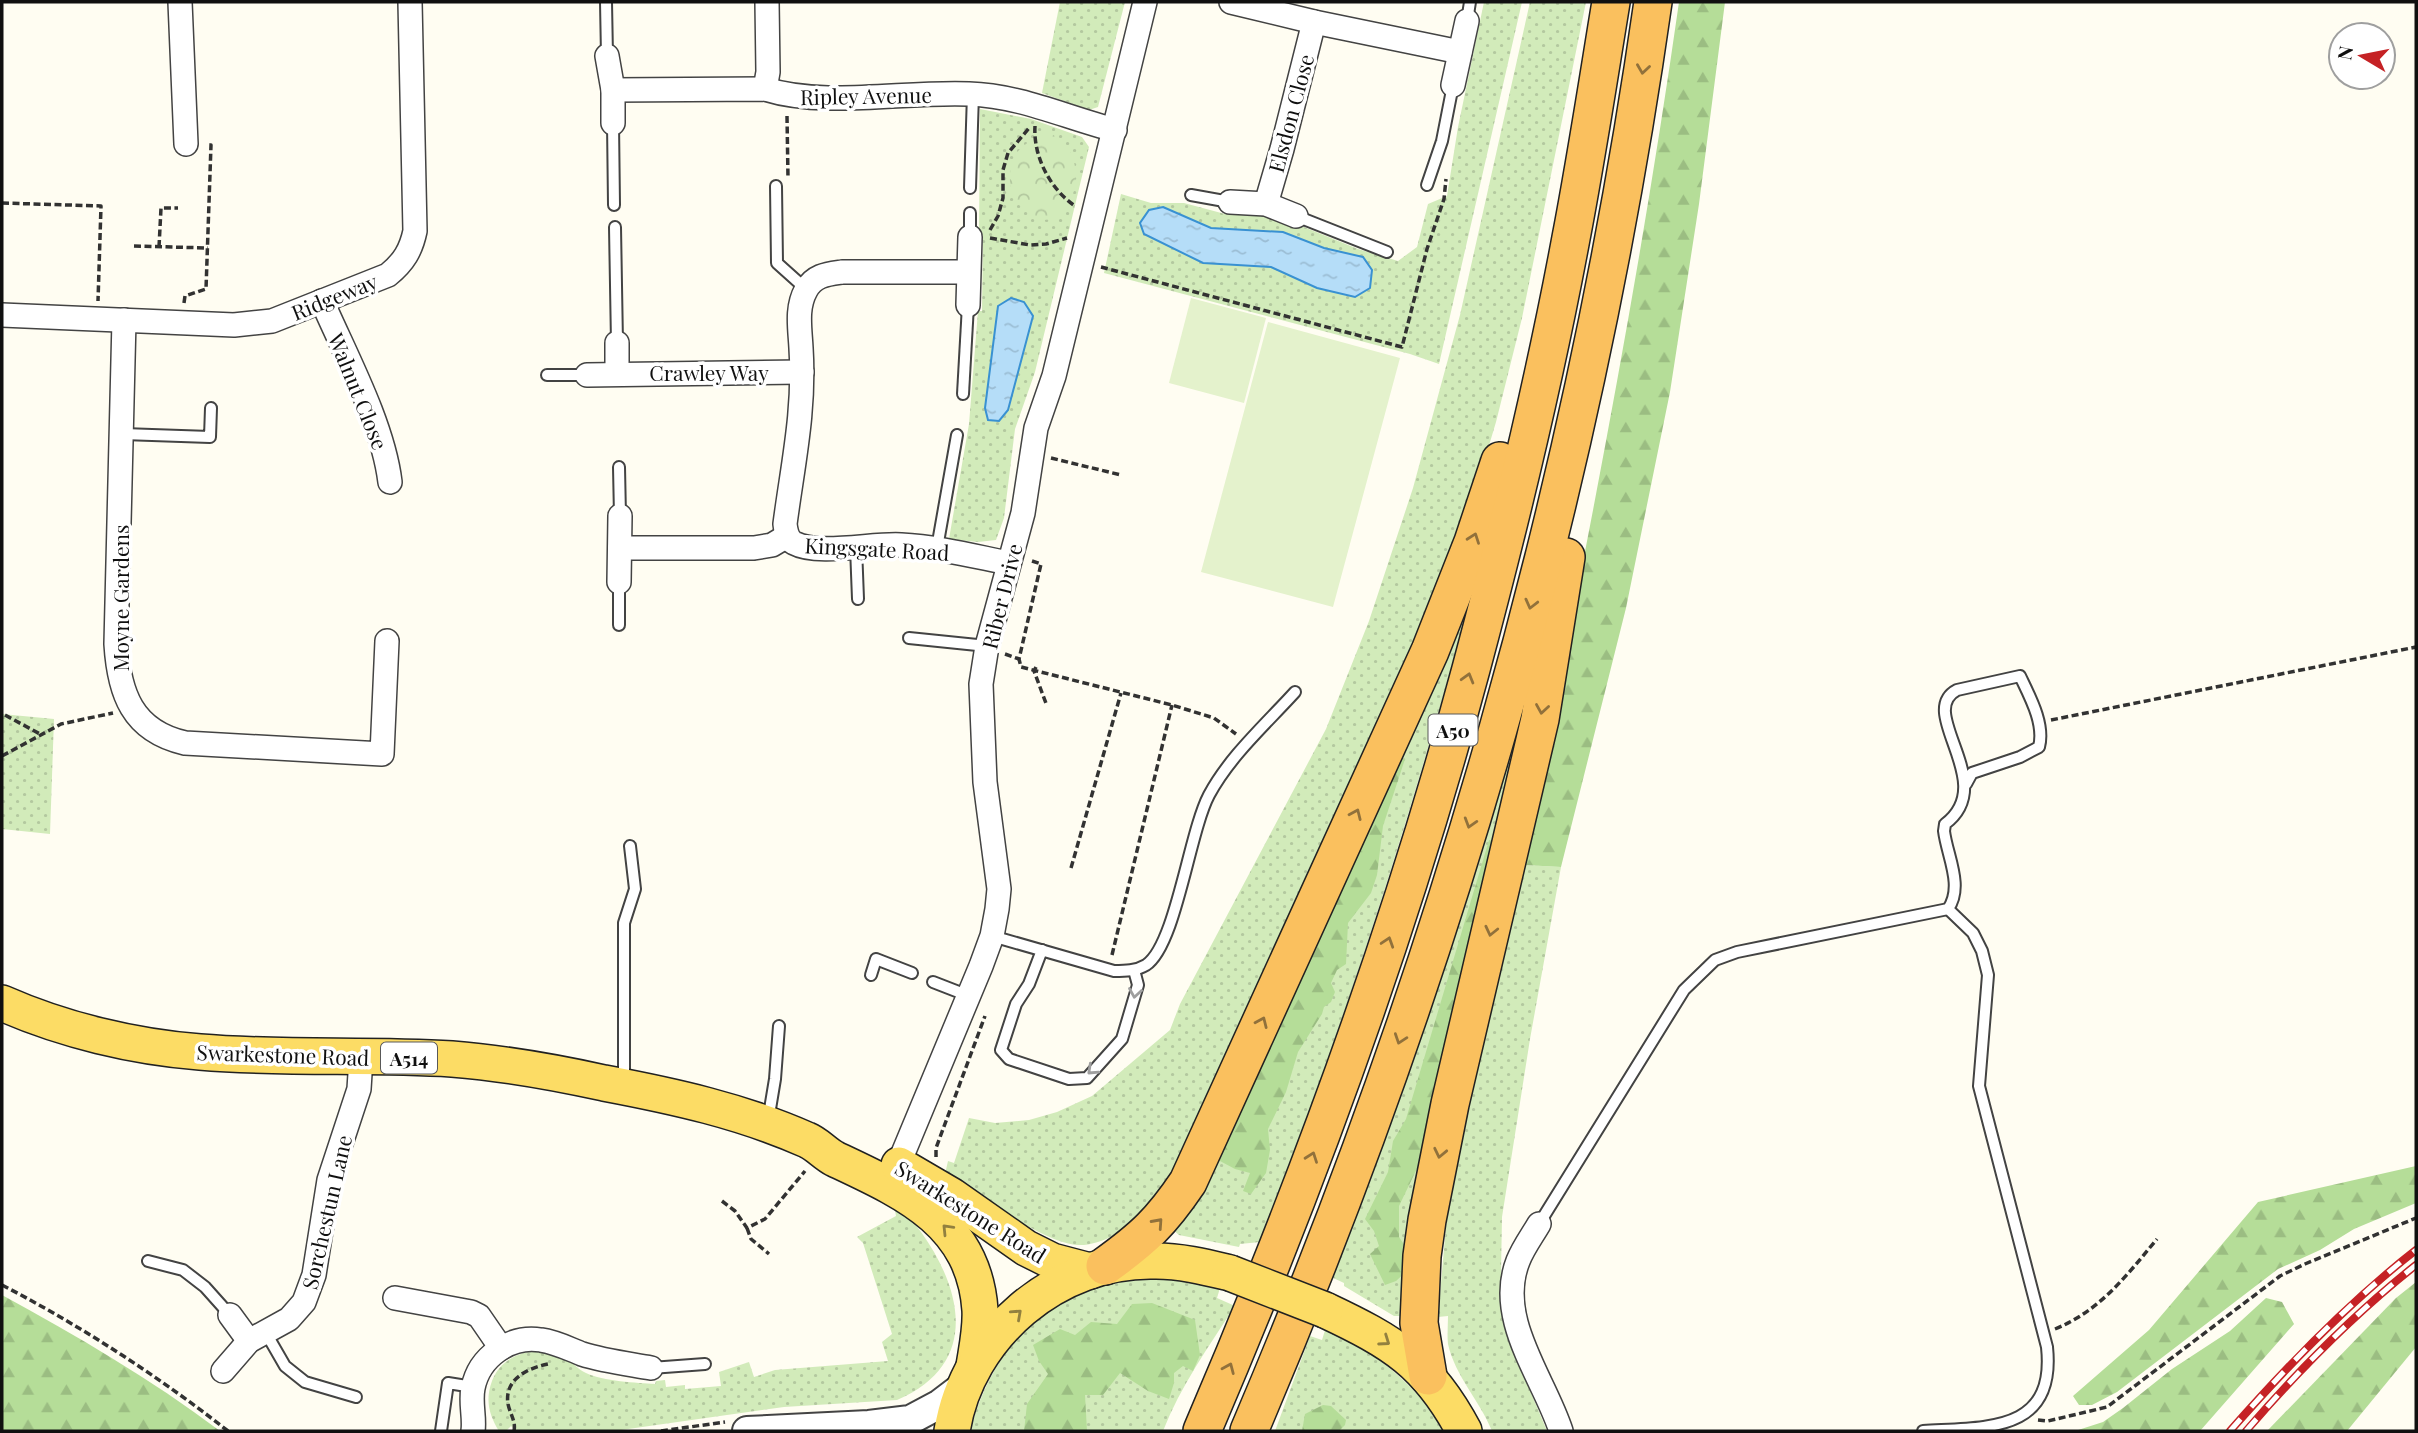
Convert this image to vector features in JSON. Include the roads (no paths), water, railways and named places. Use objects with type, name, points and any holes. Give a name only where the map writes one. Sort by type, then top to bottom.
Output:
[{"type":"highway","name":"A50","points":[[1202,1431],[1268,1272],[1331,1106],[1386,948],[1471,669],[1526,449],[1556,313],[1586,159],[1611,2]]},
{"type":"highway","name":"A50","points":[[1249,1431],[1323,1251],[1430,952],[1517,663],[1582,397],[1612,254],[1653,2]]},
{"type":"highway","points":[[1097,1268],[1157,1225],[1188,1182],[1430,651],[1492,488],[1554,255],[1586,159]]},
{"type":"highway","points":[[1428,1376],[1419,1323],[1421,1266],[1427,1220],[1450,1104],[1540,719],[1559,594],[1591,420],[1612,254]]},
{"type":"main road","name":"Swarkestone Road","points":[[2,1003],[79,1030],[170,1049],[235,1054],[421,1058],[541,1070],[708,1105],[767,1124],[810,1154],[833,1144],[869,1153],[950,1231],[974,1270],[980,1331],[952,1431]]},
{"type":"main road","name":"Swarkestone Road","points":[[894,1175],[943,1190],[1026,1248],[1052,1261],[1097,1268]]},
{"type":"main road","points":[[969,1376],[998,1334],[1043,1292],[1097,1268],[1154,1261],[1183,1263],[1230,1273],[1373,1332],[1428,1376],[1451,1407],[1464,1431]]},
{"type":"street","points":[[180,2],[186,144]]},
{"type":"street","name":"Ridgeway","points":[[2,315],[234,325],[257,323],[272,321],[388,275],[401,265],[411,249],[415,231],[410,2]]},
{"type":"street","points":[[765,89],[768,72],[766,2]]},
{"type":"street","name":"Riber Drive","points":[[894,1175],[992,936],[999,889],[985,782],[981,723],[981,684],[987,646],[1019,562],[1023,513],[1036,428],[1055,376],[1145,2]]},
{"type":"street","points":[[1231,2],[1460,52]]},
{"type":"street","points":[[1453,85],[1468,11]]},
{"type":"street","name":"Elsdon Close","points":[[1266,204],[1314,22]]},
{"type":"street","points":[[607,56],[613,90],[614,123]]},
{"type":"street","name":"Ripley Avenue","points":[[613,90],[765,89],[787,96],[826,97],[972,94],[1020,100],[1115,130]]},
{"type":"street","points":[[1230,202],[1266,204],[1296,216]]},
{"type":"street","points":[[968,305],[970,237]]},
{"type":"street","points":[[806,289],[822,275],[842,272],[968,272]]},
{"type":"street","name":"Kingsgate Road","points":[[806,289],[799,316],[802,413],[785,524],[787,536],[793,543],[808,547],[898,545],[937,548],[1019,562]]},
{"type":"street","name":"Walnut Close","points":[[322,301],[380,436],[390,482]]},
{"type":"street","name":"Moyne Gardens","points":[[124,320],[116,644],[123,692],[132,710],[156,732],[169,740],[185,743],[382,754],[387,641]]},
{"type":"street","points":[[617,344],[617,373]]},
{"type":"street","name":"Crawley Way","points":[[587,374],[802,372]]},
{"type":"street","points":[[619,582],[620,516]]},
{"type":"street","points":[[620,548],[754,548],[772,545],[787,536]]},
{"type":"street","name":"Sorchestun Lane","points":[[223,1371],[258,1337],[289,1319],[304,1302],[314,1275],[329,1181],[359,1089],[361,1058]]},
{"type":"street","points":[[1539,1224],[1517,1263],[1512,1300],[1514,1319],[1561,1431]]},
{"type":"street","points":[[395,1298],[471,1312],[479,1316],[501,1348]]},
{"type":"street","points":[[230,1315],[258,1337]]},
{"type":"street","points":[[476,1428],[473,1387],[481,1367],[489,1356],[519,1340],[541,1339],[583,1354],[651,1368]]},
{"type":"street","points":[[740,1426],[869,1426],[909,1420],[940,1404],[969,1376]]},
{"type":"lane","points":[[606,2],[607,56]]},
{"type":"lane","points":[[1427,185],[1442,141],[1453,85]]},
{"type":"lane","points":[[970,188],[972,94]]},
{"type":"lane","points":[[614,123],[614,205]]},
{"type":"lane","points":[[776,186],[777,263],[806,289]]},
{"type":"lane","points":[[1191,195],[1230,202]]},
{"type":"lane","points":[[970,213],[970,237]]},
{"type":"lane","points":[[1296,216],[1387,252]]},
{"type":"lane","points":[[615,227],[617,344]]},
{"type":"lane","points":[[963,394],[968,305]]},
{"type":"lane","points":[[547,375],[587,374]]},
{"type":"lane","points":[[122,434],[210,437],[211,408]]},
{"type":"lane","points":[[937,548],[957,435]]},
{"type":"lane","points":[[619,467],[620,516]]},
{"type":"lane","points":[[856,547],[858,599]]},
{"type":"lane","points":[[619,582],[619,625]]},
{"type":"lane","points":[[909,638],[987,646]]},
{"type":"lane","points":[[1539,1224],[1684,990],[1715,960],[1768,945],[1948,909],[1954,900],[1956,886],[1944,831],[1945,824],[1955,817],[1961,808],[1966,785],[1972,773],[2020,757],[2039,747],[2042,736],[2040,723],[2020,676],[1950,694],[1946,703],[1946,722],[1964,770],[1966,785]]},
{"type":"lane","points":[[992,936],[1114,971],[1134,970],[1144,966],[1158,952],[1167,933],[1199,819],[1208,798],[1226,769],[1295,692]]},
{"type":"lane","points":[[624,1087],[624,923],[635,889],[630,846]]},
{"type":"lane","points":[[1923,1431],[1986,1427],[2017,1419],[2031,1411],[2041,1397],[2049,1366],[1979,1086],[1988,975],[1982,951],[1972,933],[1948,909]]},
{"type":"lane","points":[[1042,950],[1029,984],[1016,1004],[1001,1051],[1009,1059],[1069,1079],[1087,1077],[1122,1039],[1138,985],[1134,970]]},
{"type":"lane","points":[[871,975],[876,959],[912,973]]},
{"type":"lane","points":[[933,982],[969,996]]},
{"type":"lane","points":[[767,1124],[775,1079],[779,1026]]},
{"type":"lane","points":[[148,1261],[183,1270],[205,1287],[230,1315]]},
{"type":"lane","points":[[258,1337],[285,1366],[305,1382],[356,1397]]},
{"type":"lane","points":[[651,1368],[705,1364]]},
{"type":"lane","points":[[440,1431],[448,1384],[473,1387]]},
{"type":"water","points":[[1163,207],[1211,228],[1283,232],[1324,248],[1363,257],[1372,270],[1370,288],[1355,297],[1317,288],[1271,267],[1203,263],[1144,234],[1140,223],[1149,210]]},
{"type":"water","points":[[1011,298],[1024,302],[1033,316],[1008,410],[999,421],[988,420],[985,408],[998,306]]},
{"type":"railway","points":[[2230,1431],[2319,1336],[2416,1250]]},
{"type":"railway","points":[[2246,1431],[2327,1344],[2370,1303],[2416,1265]]}]
